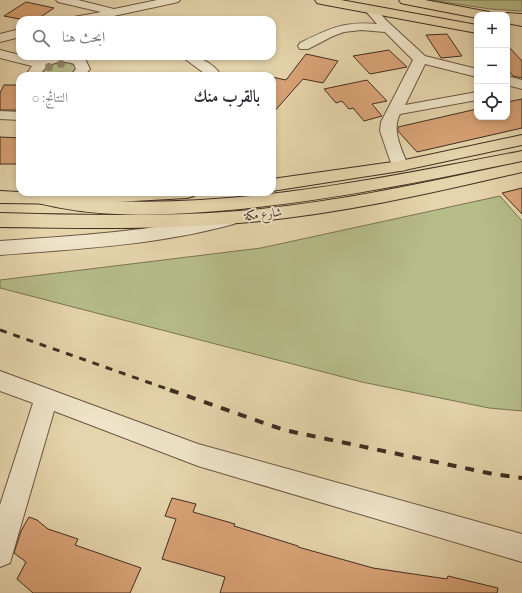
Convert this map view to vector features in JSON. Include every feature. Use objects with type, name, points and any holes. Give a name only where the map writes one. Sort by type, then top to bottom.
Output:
[{"type":"main road","points":[[321,0],[474,28]]},
{"type":"main road","points":[[405,0],[474,13]]},
{"type":"main road","points":[[510,18],[522,18]]},
{"type":"main road","points":[[510,19],[522,22]]},
{"type":"main road","points":[[276,184],[400,166],[522,140]]},
{"type":"main road","points":[[41,198],[73,204],[104,207],[154,208],[255,202],[361,187],[522,156]]},
{"type":"main road","name":"شارع مكة","points":[[0,220],[106,223],[240,217],[319,207],[409,192],[522,167]]},
{"type":"main road","points":[[0,197],[80,198],[116,196]]},
{"type":"street","points":[[62,0],[114,12],[121,16]]},
{"type":"street","points":[[96,16],[174,0]]},
{"type":"street","points":[[370,9],[386,27],[420,59],[474,72]]},
{"type":"street","points":[[304,46],[344,28],[386,27],[403,17],[419,18]]},
{"type":"street","points":[[0,38],[16,34]]},
{"type":"street","points":[[0,54],[39,70],[53,60]]},
{"type":"street","points":[[400,166],[388,131],[388,122],[419,64],[420,59]]},
{"type":"street","points":[[76,60],[83,65],[83,69],[80,72]]},
{"type":"street","points":[[194,60],[212,72]]},
{"type":"street","points":[[510,81],[522,86]]},
{"type":"street","points":[[510,89],[522,86]]},
{"type":"street","points":[[394,111],[474,97]]},
{"type":"street","points":[[0,115],[16,116]]},
{"type":"street","points":[[0,248],[134,236],[182,229],[240,217]]},
{"type":"street","points":[[0,381],[198,455],[522,548]]},
{"type":"street","points":[[0,553],[16,494],[46,398]]},
{"type":"green space","points":[[431,0],[522,0],[522,11],[490,9]]},
{"type":"green space","points":[[67,60],[80,66],[76,72],[41,72],[43,65]]},
{"type":"green space","points":[[500,196],[522,221],[522,411],[489,408],[362,382],[0,288],[0,280],[261,248]]},
{"type":"building","points":[[26,2],[54,8],[42,16],[16,16],[16,18],[4,16]]},
{"type":"building","points":[[447,34],[462,56],[441,58],[426,35]]},
{"type":"building","points":[[510,48],[522,61],[522,78],[513,76],[510,72]]},
{"type":"building","points":[[389,50],[407,67],[370,74],[353,56]]},
{"type":"building","points":[[306,54],[338,61],[323,83],[303,79],[276,109],[276,78],[286,80]]},
{"type":"building","points":[[367,80],[387,101],[372,104],[382,116],[364,121],[353,108],[349,109],[342,101],[336,103],[324,89]]},
{"type":"building","points":[[4,85],[16,85],[16,110],[0,110],[0,93]]},
{"type":"building","points":[[522,99],[522,128],[417,152],[398,131],[398,127],[474,110],[474,120],[510,120],[510,101]]},
{"type":"building","points":[[0,137],[16,138],[16,164],[0,164]]},
{"type":"building","points":[[522,188],[522,214],[502,193]]},
{"type":"building","points":[[172,498],[196,504],[193,512],[235,524],[234,526],[298,547],[373,568],[447,579],[448,576],[498,588],[497,593],[220,593],[225,577],[162,559],[176,519],[165,516]]},
{"type":"building","points":[[29,517],[37,520],[48,529],[78,539],[75,545],[141,568],[130,593],[33,593],[17,579],[26,562],[14,553],[21,531]]},
{"type":"railway","points":[[0,330],[173,391]]},
{"type":"railway","points":[[170,390],[284,430],[493,474],[522,478]]}]
